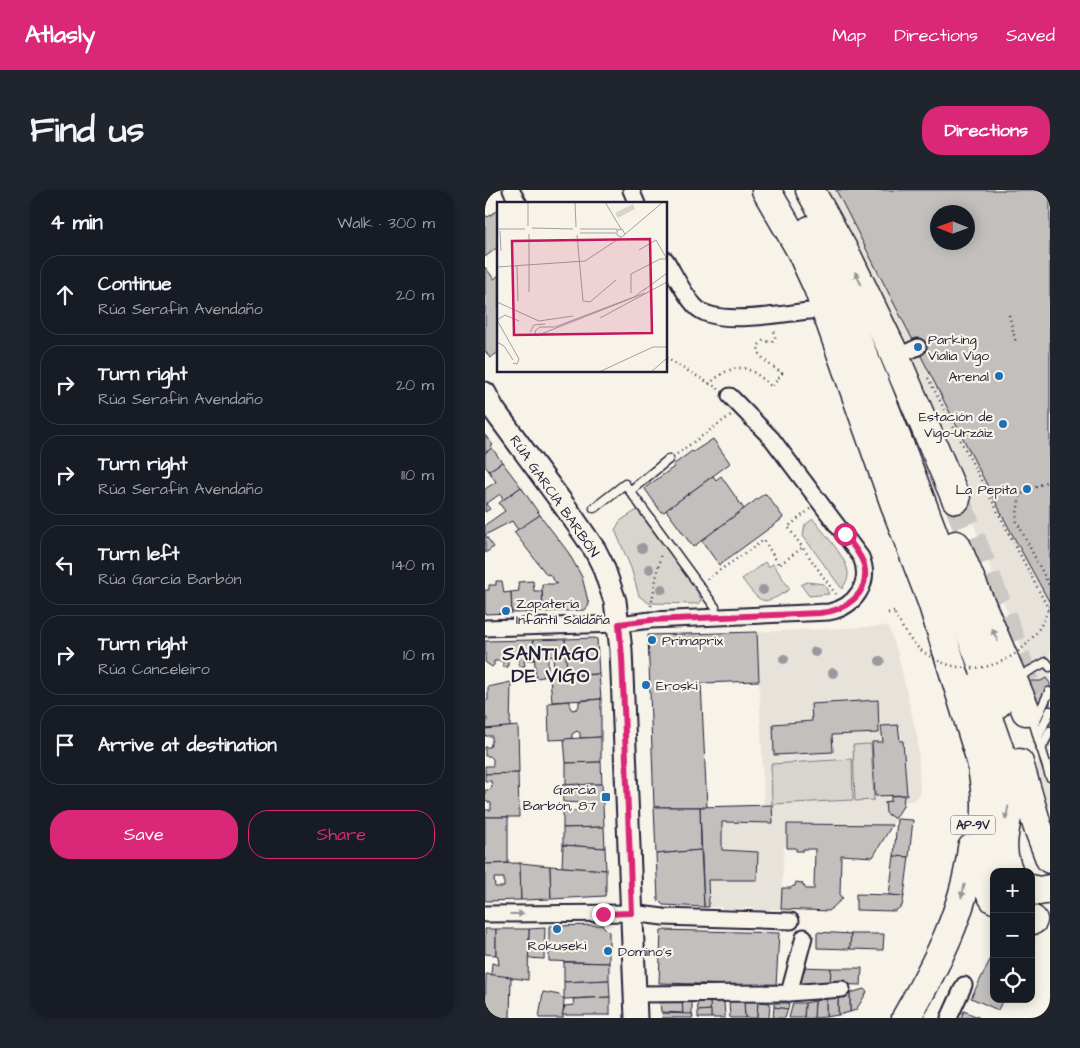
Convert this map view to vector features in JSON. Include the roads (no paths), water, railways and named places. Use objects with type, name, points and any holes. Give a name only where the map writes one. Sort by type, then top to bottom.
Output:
[{"type":"highway","points":[[766,190],[784,203],[808,228],[859,318],[893,390],[1037,715]]},
{"type":"highway","points":[[810,190],[903,353],[956,499]]},
{"type":"highway","points":[[784,203],[818,288],[909,542],[933,602],[981,761],[986,804],[981,866],[985,883],[990,892]]},
{"type":"highway","points":[[784,203],[821,272],[870,392],[1007,771],[1010,787],[1009,808],[1002,845],[1007,868]]},
{"type":"highway","points":[[808,228],[869,367],[910,472],[1019,765],[1037,825],[1050,859]]},
{"type":"highway","name":"AP-9V","points":[[906,1018],[923,989],[950,934],[963,895],[970,865],[973,818],[968,760],[942,655],[909,542]]},
{"type":"highway","points":[[1035,890],[1050,889]]},
{"type":"main road","name":"RÚA GARCÍA BARBÓN","points":[[488,402],[595,550],[610,583],[619,624],[622,657],[636,1018]]},
{"type":"street","points":[[511,190],[518,202]]},
{"type":"street","points":[[631,190],[636,202]]},
{"type":"street","points":[[667,262],[695,306],[703,313],[714,317],[732,319],[810,311]]},
{"type":"street","points":[[485,628],[619,624],[651,620],[829,612],[846,606],[853,600],[861,589],[865,575],[864,564],[857,552],[772,439],[730,396]]},
{"type":"street","points":[[485,914],[632,913],[663,917],[791,921]]},
{"type":"street","points":[[789,993],[804,937]]},
{"type":"street","points":[[949,1018],[964,985]]},
{"type":"street","points":[[635,994],[789,993],[842,989]]},
{"type":"lane","points":[[630,491],[669,460]]},
{"type":"lane","points":[[594,508],[625,484],[715,607]]},
{"type":"lane","points":[[1050,667],[1046,662],[1020,676],[1037,715],[1038,737],[1050,775]]},
{"type":"lane","points":[[1038,737],[1037,715],[1049,692]]},
{"type":"lane","points":[[1041,749],[1050,731]]},
{"type":"lane","points":[[1045,762],[1050,752]]},
{"type":"tunnel","points":[[956,499],[1003,618],[1043,733],[1050,747]]},
{"type":"place","name":"Parking Vialia Vigo","points":[[918,347]]},
{"type":"place","name":"Arenal","points":[[999,376]]},
{"type":"place","name":"Estación de Vigo-Urzáiz","points":[[1003,424]]},
{"type":"place","name":"La Pepita","points":[[1027,489]]},
{"type":"place","name":"Zapatería Infantil Saldaña","points":[[506,611]]},
{"type":"place","name":"Primaprix","points":[[652,640]]},
{"type":"place","name":"Eroski","points":[[646,685]]},
{"type":"place","name":"Garcia Barbón, 87","points":[[606,797]]},
{"type":"place","name":"Rokuseki","points":[[557,929]]},
{"type":"place","name":"Domino's","points":[[608,951]]},
{"type":"district","name":"SANTIAGO DE VIGO","points":[[551,664]]}]
